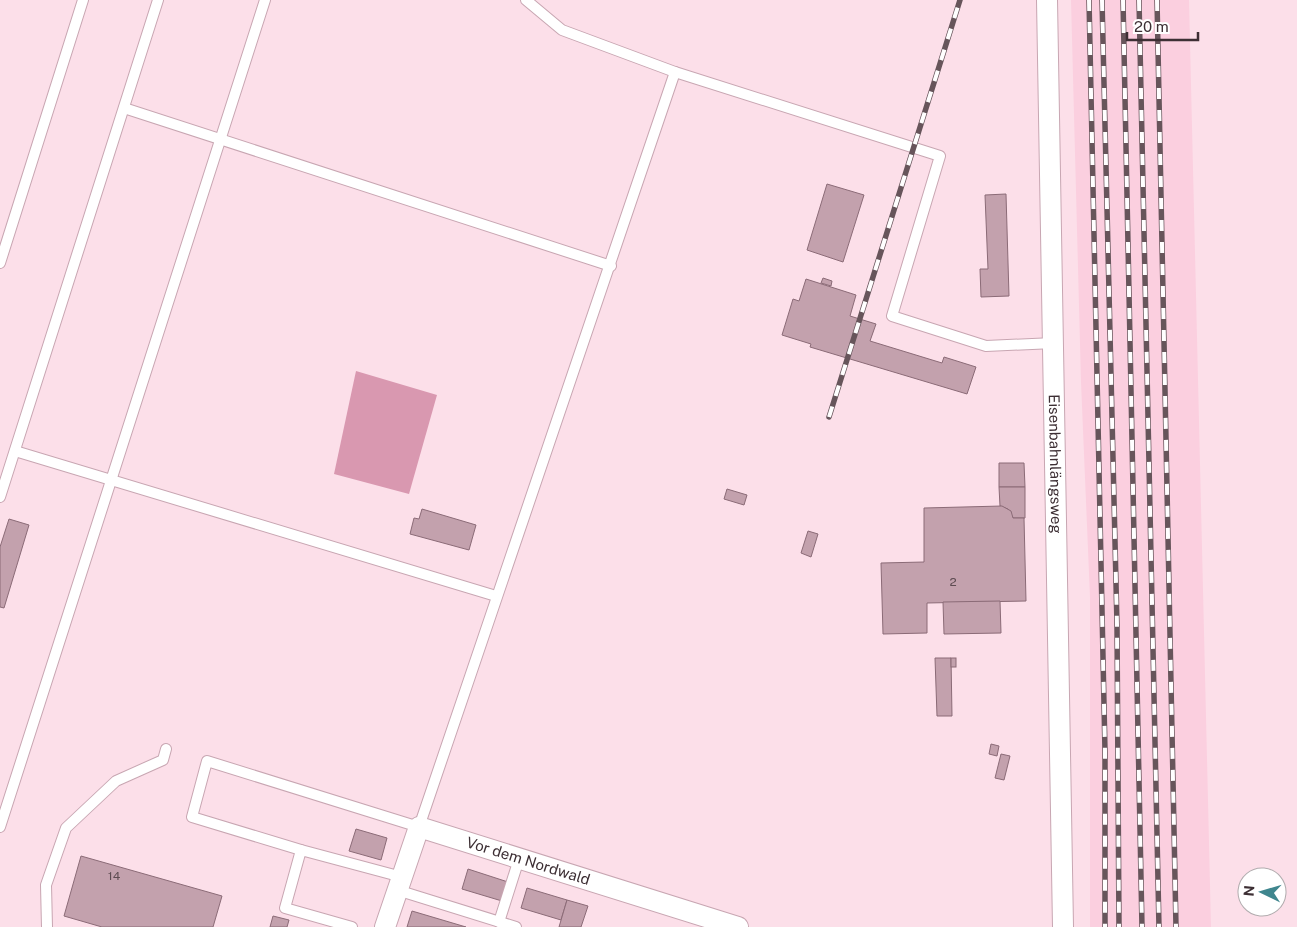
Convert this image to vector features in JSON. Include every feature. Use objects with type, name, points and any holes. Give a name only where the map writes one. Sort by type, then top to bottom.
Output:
[{"type":"street","name":"Eisenbahnlängsweg","points":[[1047,0],[1063,927]]},
{"type":"street","name":"Vor dem Nordwald","points":[[420,827],[738,927]]},
{"type":"street","points":[[385,927],[420,827]]},
{"type":"lane","points":[[0,263],[83,0]]},
{"type":"lane","points":[[0,497],[158,0]]},
{"type":"lane","points":[[0,827],[265,0]]},
{"type":"lane","points":[[526,0],[562,30],[675,72],[940,156],[892,316],[986,346],[1054,342]]},
{"type":"lane","points":[[516,927],[399,883],[301,850],[192,818],[207,761],[420,827],[496,596],[611,266],[675,72]]},
{"type":"lane","points":[[124,108],[611,266]]},
{"type":"lane","points":[[14,451],[496,596]]},
{"type":"lane","points":[[47,927],[46,885],[66,828],[116,781],[163,760],[166,749]]},
{"type":"lane","points":[[301,850],[285,908],[352,927]]},
{"type":"lane","points":[[499,922],[519,859]]},
{"type":"shaded area","points":[[1071,0],[1189,0],[1211,927],[1090,927],[1090,597],[1081,382]]},
{"type":"shaded area","points":[[356,371],[437,395],[409,494],[334,474]]},
{"type":"building","points":[[827,184],[864,195],[843,262],[807,250]]},
{"type":"building","points":[[1006,194],[1009,296],[981,297],[980,269],[988,269],[985,195]]},
{"type":"building","points":[[823,278],[832,281],[831,286],[821,283]]},
{"type":"building","points":[[806,279],[856,295],[850,316],[876,324],[870,341],[942,363],[944,357],[976,367],[967,394],[810,347],[811,344],[782,335],[793,299],[799,301]]},
{"type":"building","points":[[999,463],[1024,463],[1025,487],[999,487]]},
{"type":"building","points":[[999,487],[1025,487],[1025,518],[1013,518],[1008,509],[1000,506]]},
{"type":"building","points":[[727,489],[747,495],[744,505],[724,499]]},
{"type":"building","points":[[1002,506],[1011,511],[1013,518],[1024,518],[1026,601],[927,603],[927,633],[883,634],[881,563],[924,562],[924,508]]},
{"type":"building","points":[[422,509],[476,525],[469,550],[410,534],[414,518],[419,519]]},
{"type":"building","points":[[9,519],[29,525],[4,608],[0,607],[0,547]]},
{"type":"building","points":[[808,531],[818,534],[811,557],[801,553]]},
{"type":"building","points":[[1000,601],[1001,633],[944,634],[943,602]]},
{"type":"building","points":[[935,658],[951,658],[952,716],[937,716]]},
{"type":"building","points":[[951,658],[956,658],[956,667],[951,667]]},
{"type":"building","points":[[991,744],[999,746],[997,756],[989,754]]},
{"type":"building","points":[[1001,754],[1010,756],[1004,780],[995,778]]},
{"type":"building","points":[[356,829],[387,838],[381,860],[349,851]]},
{"type":"building","points":[[81,856],[222,896],[213,927],[102,927],[64,916]]},
{"type":"building","points":[[468,869],[508,882],[502,901],[462,889]]},
{"type":"building","points":[[527,888],[567,900],[561,920],[521,908]]},
{"type":"building","points":[[567,900],[588,906],[581,927],[559,927]]},
{"type":"building","points":[[412,911],[466,927],[407,927]]},
{"type":"building","points":[[273,916],[289,920],[287,927],[270,927]]},
{"type":"railway","points":[[829,417],[960,0]]},
{"type":"railway","points":[[1089,0],[1105,751],[1105,927]]},
{"type":"railway","points":[[1102,0],[1117,625],[1119,927]]},
{"type":"railway","points":[[1123,0],[1142,927]]},
{"type":"railway","points":[[1139,0],[1159,927]]},
{"type":"railway","points":[[1157,0],[1176,927]]}]
